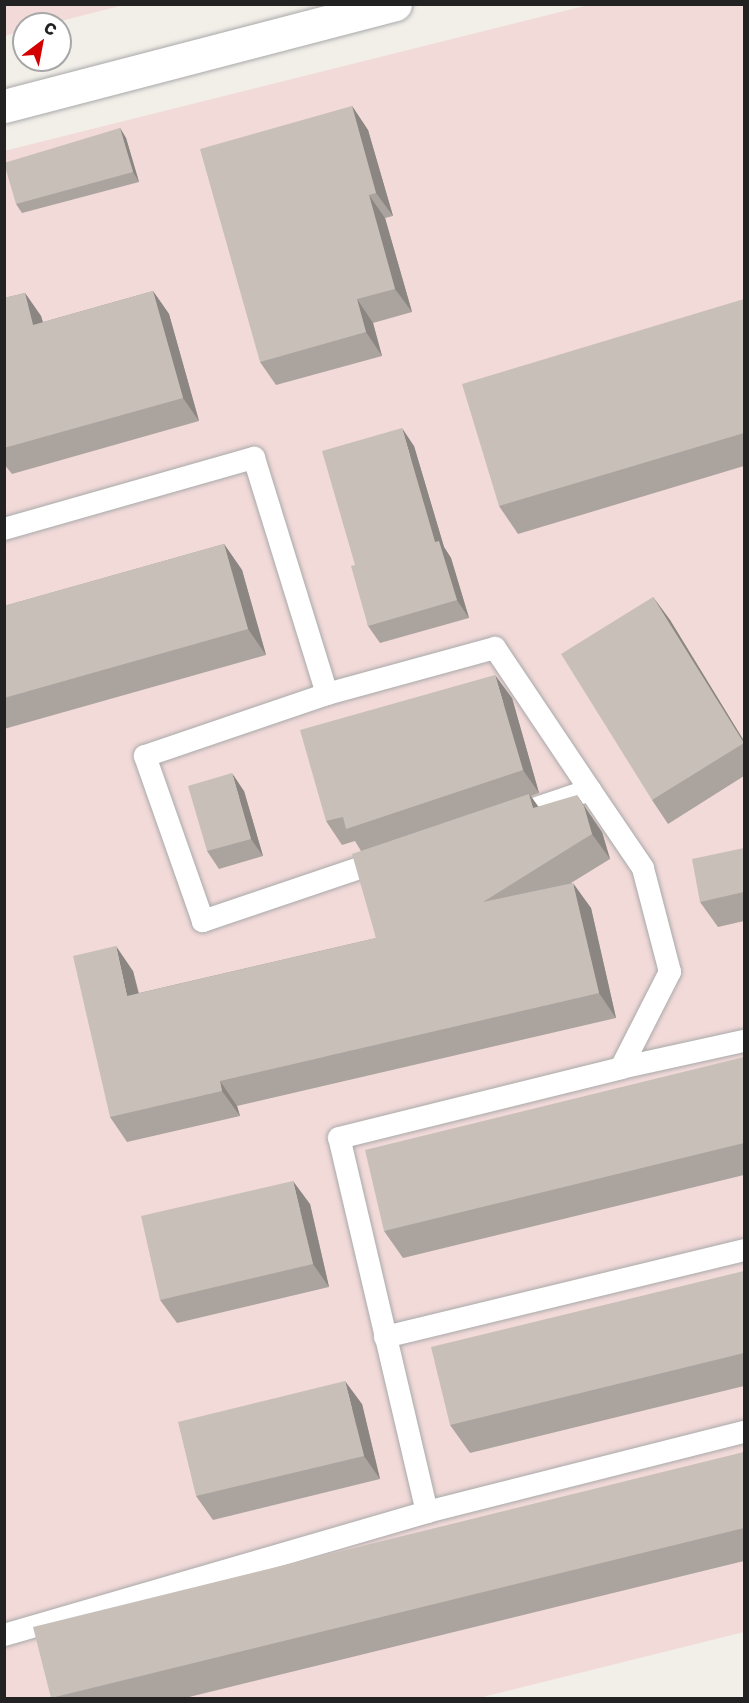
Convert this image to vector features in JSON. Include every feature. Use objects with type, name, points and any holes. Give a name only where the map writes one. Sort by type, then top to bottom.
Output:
[{"type":"street","points":[[4,106],[395,4]]},
{"type":"lane","points":[[4,529],[254,458],[327,694]]},
{"type":"lane","points":[[590,790],[203,921],[145,756],[327,694],[495,648],[643,868],[670,972],[621,1068]]},
{"type":"lane","points":[[427,1512],[339,1138],[621,1068],[744,1041]]},
{"type":"lane","points":[[386,1337],[744,1250]]},
{"type":"lane","points":[[4,1635],[427,1512],[744,1432]]},
{"type":"shaded area","points":[[5,4],[124,4],[72,18],[72,12],[12,12],[12,34],[5,36]]},
{"type":"shaded area","points":[[588,5],[744,5],[744,1632],[479,1698],[5,1698],[4,151]]},
{"type":"building","points":[[352,106],[376,193],[369,195],[395,289],[357,299],[366,332],[260,362],[200,149]]},
{"type":"building","points":[[120,128],[133,172],[16,204],[4,163]]},
{"type":"building","points":[[153,291],[183,398],[4,448],[4,298],[25,293],[33,325]]},
{"type":"building","points":[[744,299],[744,433],[499,506],[462,384]]},
{"type":"building","points":[[402,428],[435,542],[439,541],[457,600],[368,626],[351,566],[355,565],[322,451]]},
{"type":"building","points":[[224,544],[248,629],[4,698],[4,606]]},
{"type":"building","points":[[653,597],[744,743],[652,800],[561,654]]},
{"type":"building","points":[[495,675],[523,770],[346,829],[343,817],[326,821],[300,730]]},
{"type":"building","points":[[232,773],[251,839],[207,851],[188,786]]},
{"type":"building","points":[[529,794],[533,808],[577,795],[584,806],[592,834],[483,902],[573,883],[599,993],[220,1081],[222,1091],[110,1117],[73,956],[116,946],[127,996],[376,938],[352,854]]},
{"type":"building","points":[[744,848],[744,892],[700,902],[692,859]]},
{"type":"building","points":[[744,1057],[744,1143],[384,1231],[365,1150]]},
{"type":"building","points":[[293,1181],[313,1264],[160,1300],[141,1216]]},
{"type":"building","points":[[744,1271],[744,1353],[450,1425],[431,1347]]},
{"type":"building","points":[[345,1381],[364,1456],[196,1496],[178,1422]]},
{"type":"building","points":[[744,1452],[744,1528],[51,1698],[33,1627]]}]
